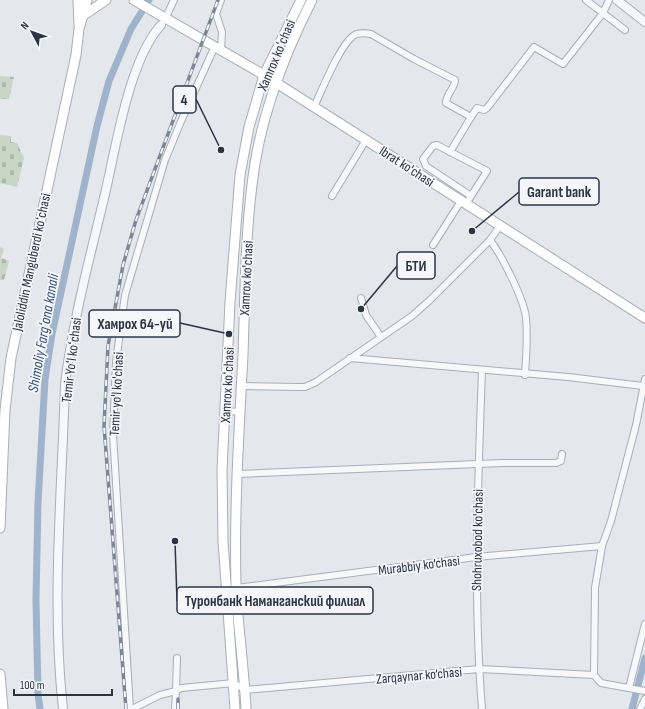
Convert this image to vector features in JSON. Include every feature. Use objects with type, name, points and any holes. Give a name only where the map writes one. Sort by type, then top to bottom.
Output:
[{"type":"main road","points":[[78,0],[79,29]]},
{"type":"main road","name":"Jaloliddin Manguberdi koʻchasi","points":[[0,528],[2,410],[11,358],[74,63],[79,29],[87,0]]},
{"type":"main road","points":[[84,15],[106,0]]},
{"type":"main road","name":"Ibrat ko'chasi","points":[[134,0],[163,22],[218,48],[264,75],[366,140],[466,200],[500,226],[645,318]]},
{"type":"main road","name":"Xamrox koʻchasi","points":[[235,709],[223,541],[222,470],[230,302],[240,175],[249,127],[264,75],[301,0]]},
{"type":"main road","name":"Xamrox ko'chasi","points":[[246,709],[236,588],[235,510],[252,185],[257,152],[277,83],[289,48],[312,0]]},
{"type":"main road","points":[[0,674],[3,709]]},
{"type":"street","points":[[163,22],[174,0]]},
{"type":"street","points":[[218,48],[222,32],[216,14],[220,0]]},
{"type":"street","points":[[586,0],[625,30]]},
{"type":"street","points":[[450,152],[477,108],[484,110],[487,108],[534,47],[563,64],[603,13],[609,0]]},
{"type":"street","points":[[617,0],[645,22]]},
{"type":"street","name":"Temir Yoʻl koʻchasi","points":[[63,709],[58,660],[57,609],[65,384],[70,349],[81,293],[130,87],[146,46],[163,22]]},
{"type":"street","points":[[314,106],[345,45],[354,36],[363,33],[371,34],[414,59],[454,78],[456,81],[446,98],[446,103],[471,117]]},
{"type":"street","name":"Temir yo'l ko'chasi","points":[[131,709],[113,434],[114,396],[121,318],[135,258],[166,160],[182,119],[218,48]]},
{"type":"street","points":[[332,196],[366,140]]},
{"type":"street","points":[[433,245],[466,200],[486,171],[437,145],[433,146],[424,157],[424,163],[466,200]]},
{"type":"street","points":[[241,386],[306,387],[381,337],[430,300],[490,240],[500,226]]},
{"type":"street","points":[[490,240],[497,249],[524,306],[527,325],[526,374]]},
{"type":"street","points":[[360,298],[366,316],[381,337]]},
{"type":"street","points":[[350,358],[568,377],[644,386]]},
{"type":"street","name":"Shohruxobod ko'chasi","points":[[482,370],[476,557],[479,669],[482,709]]},
{"type":"street","points":[[644,691],[601,682],[594,675],[595,588],[602,546],[611,521],[645,379]]},
{"type":"street","points":[[226,411],[240,412]]},
{"type":"street","points":[[238,474],[478,464],[556,463],[560,461],[562,454]]},
{"type":"street","name":"Murabbiy ko‘chasi","points":[[236,588],[476,557],[602,546]]},
{"type":"street","points":[[630,688],[645,624]]},
{"type":"street","points":[[175,709],[177,658]]},
{"type":"street","name":"Zarqaynar ko‘chasi","points":[[245,690],[479,669],[594,675]]},
{"type":"street","points":[[131,709],[160,695],[188,687],[219,686],[234,683],[245,690]]},
{"type":"street","points":[[640,709],[645,699]]},
{"type":"green space","points":[[0,76],[14,77],[9,99],[0,99]]},
{"type":"green space","points":[[0,135],[11,136],[11,142],[17,143],[24,158],[17,187],[0,183]]},
{"type":"green space","points":[[0,247],[4,249],[1,258],[9,261],[4,280],[0,280]]},
{"type":"waterway","name":"Shimoliy Fargʻona kanali","points":[[40,709],[38,695],[36,600],[38,503],[45,379],[52,334],[97,126],[109,81],[131,29],[149,0]]},
{"type":"waterway","points":[[632,709],[645,658]]},
{"type":"railway","points":[[126,709],[104,426],[108,346],[123,265],[136,220],[218,0]]},
{"type":"railway","points":[[178,699],[178,709]]},
{"type":"place","name":"4","points":[[221,150]]},
{"type":"place","name":"Garant bank","points":[[472,231]]},
{"type":"place","name":"БТИ","points":[[361,309]]},
{"type":"place","name":"Хамрох 64-уй","points":[[229,334]]},
{"type":"place","name":"Туронбанк Наманганский филиал","points":[[175,541]]}]
